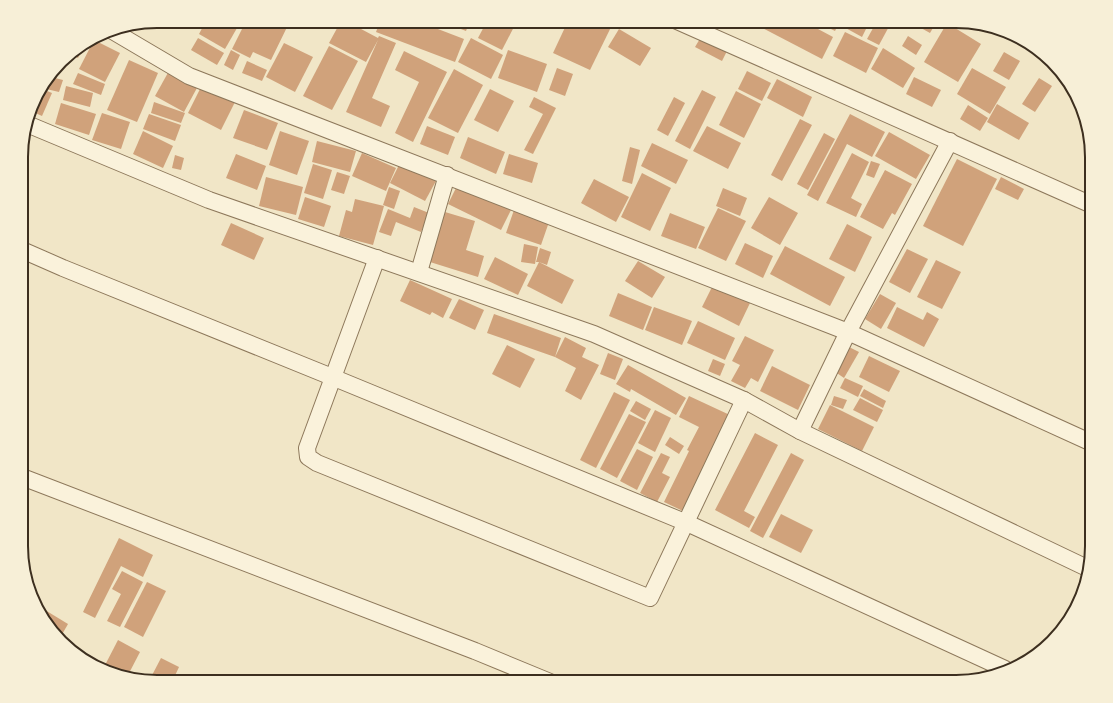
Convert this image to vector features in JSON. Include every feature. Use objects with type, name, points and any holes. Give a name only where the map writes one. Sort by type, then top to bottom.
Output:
[{"type":"street","points":[[694,28],[1085,202]]},
{"type":"street","points":[[118,34],[189,76],[848,332],[1085,440]]},
{"type":"street","points":[[32,126],[209,200],[594,334],[744,400],[800,431],[1084,566]]},
{"type":"street","points":[[800,431],[848,332],[950,141]]},
{"type":"street","points":[[419,272],[447,176]]},
{"type":"street","points":[[28,253],[332,376],[687,523],[999,667]]},
{"type":"street","points":[[377,258],[332,376],[307,448],[308,457],[317,463],[650,598],[687,523],[744,400]]},
{"type":"street","points":[[28,479],[475,651],[533,675]]},
{"type":"building","points":[[202,28],[237,28],[225,49],[199,34]]},
{"type":"building","points":[[242,28],[287,28],[271,60],[253,52],[250,58],[232,49]]},
{"type":"building","points":[[337,28],[359,28],[378,38],[379,36],[396,43],[372,98],[390,106],[381,127],[346,112],[378,40],[366,62],[329,43]]},
{"type":"building","points":[[377,28],[435,28],[464,39],[455,62],[376,32]]},
{"type":"building","points":[[458,28],[467,28],[466,31]]},
{"type":"building","points":[[483,28],[513,28],[502,50],[478,38]]},
{"type":"building","points":[[565,28],[611,28],[590,70],[553,53]]},
{"type":"building","points":[[763,28],[816,28],[833,37],[822,59]]},
{"type":"building","points":[[829,28],[836,28],[835,31]]},
{"type":"building","points":[[846,28],[866,28],[862,37]]},
{"type":"building","points":[[873,28],[888,28],[879,45],[867,39]]},
{"type":"building","points":[[921,28],[933,28],[930,33]]},
{"type":"building","points":[[944,28],[955,28],[981,44],[958,82],[924,62]]},
{"type":"building","points":[[619,29],[651,48],[640,66],[608,47]]},
{"type":"building","points":[[845,32],[878,48],[866,73],[833,56]]},
{"type":"building","points":[[908,36],[922,45],[916,55],[902,46]]},
{"type":"building","points":[[701,37],[727,51],[722,61],[695,47]]},
{"type":"building","points":[[198,38],[224,53],[217,65],[191,50]]},
{"type":"building","points":[[471,38],[503,55],[491,79],[458,62]]},
{"type":"building","points":[[99,42],[120,53],[105,82],[79,69],[90,47]]},
{"type":"building","points":[[284,43],[313,57],[295,92],[266,77]]},
{"type":"building","points":[[329,46],[358,61],[332,110],[303,96]]},
{"type":"building","points":[[883,48],[915,68],[903,88],[871,69]]},
{"type":"building","points":[[231,50],[240,55],[233,70],[224,65]]},
{"type":"building","points":[[508,50],[547,64],[537,92],[498,78]]},
{"type":"building","points":[[404,51],[447,72],[413,142],[395,133],[419,82],[395,70]]},
{"type":"building","points":[[1004,52],[1020,61],[1009,80],[993,71]]},
{"type":"building","points":[[129,60],[158,73],[137,122],[107,110]]},
{"type":"building","points":[[247,61],[267,70],[262,81],[242,73]]},
{"type":"building","points":[[557,68],[573,74],[565,96],[549,90]]},
{"type":"building","points":[[972,68],[1006,87],[990,114],[957,94]]},
{"type":"building","points":[[454,69],[483,85],[458,133],[428,118]]},
{"type":"building","points":[[169,71],[198,86],[184,112],[155,96]]},
{"type":"building","points":[[747,71],[771,83],[762,101],[738,89]]},
{"type":"building","points":[[78,73],[105,84],[101,95],[73,84]]},
{"type":"building","points":[[914,77],[941,90],[932,107],[906,94]]},
{"type":"building","points":[[56,78],[63,80],[59,92],[48,89]]},
{"type":"building","points":[[1039,78],[1052,86],[1035,112],[1022,104]]},
{"type":"building","points":[[777,79],[812,97],[803,117],[767,98]]},
{"type":"building","points":[[202,85],[235,102],[221,130],[188,113]]},
{"type":"building","points":[[66,86],[93,93],[90,107],[63,100]]},
{"type":"building","points":[[490,89],[514,101],[498,132],[474,120]]},
{"type":"building","points":[[702,90],[716,97],[690,149],[675,141]]},
{"type":"building","points":[[47,91],[52,93],[42,116],[36,113]]},
{"type":"building","points":[[736,91],[761,104],[744,138],[719,125]]},
{"type":"building","points":[[534,97],[556,108],[533,154],[524,150],[543,114],[529,107]]},
{"type":"building","points":[[674,97],[685,103],[668,136],[657,130]]},
{"type":"building","points":[[154,102],[185,113],[181,123],[151,113]]},
{"type":"building","points":[[61,103],[96,114],[89,135],[55,124]]},
{"type":"building","points":[[997,104],[1029,123],[1019,140],[987,122]]},
{"type":"building","points":[[968,105],[988,118],[980,131],[960,119]]},
{"type":"building","points":[[244,110],[278,123],[267,150],[233,138]]},
{"type":"building","points":[[102,113],[130,122],[121,149],[92,140]]},
{"type":"building","points":[[149,114],[181,125],[175,141],[143,129]]},
{"type":"building","points":[[850,114],[885,132],[872,157],[847,144],[818,201],[807,195]]},
{"type":"building","points":[[800,119],[812,125],[782,181],[771,175]]},
{"type":"building","points":[[427,126],[455,137],[448,155],[420,144]]},
{"type":"building","points":[[707,126],[741,143],[728,169],[693,151]]},
{"type":"building","points":[[143,131],[173,146],[163,168],[133,154]]},
{"type":"building","points":[[280,131],[309,141],[297,175],[269,165]]},
{"type":"building","points":[[889,132],[930,155],[916,179],[875,156]]},
{"type":"building","points":[[824,133],[835,139],[808,190],[797,184]]},
{"type":"building","points":[[468,137],[505,152],[496,174],[460,158]]},
{"type":"building","points":[[317,141],[356,151],[350,172],[312,162]]},
{"type":"building","points":[[652,143],[688,160],[676,184],[641,166]]},
{"type":"building","points":[[630,147],[640,150],[632,184],[622,181]]},
{"type":"building","points":[[362,153],[396,168],[386,191],[352,176]]},
{"type":"building","points":[[852,153],[869,162],[851,198],[862,204],[856,217],[826,203]]},
{"type":"building","points":[[236,154],[266,166],[257,190],[226,178]]},
{"type":"building","points":[[509,154],[538,163],[532,183],[503,174]]},
{"type":"building","points":[[175,155],[184,158],[181,170],[172,168]]},
{"type":"building","points":[[957,159],[997,179],[963,246],[923,226]]},
{"type":"building","points":[[871,161],[880,164],[874,178],[866,175]]},
{"type":"building","points":[[400,163],[436,181],[425,201],[390,183]]},
{"type":"building","points":[[313,164],[332,170],[323,199],[304,193]]},
{"type":"building","points":[[885,170],[912,184],[895,215],[892,213],[883,229],[860,217]]},
{"type":"building","points":[[337,172],[350,176],[344,194],[331,190]]},
{"type":"building","points":[[642,173],[671,188],[650,231],[621,217]]},
{"type":"building","points":[[266,177],[303,187],[296,215],[259,206]]},
{"type":"building","points":[[1001,177],[1024,189],[1018,200],[995,189]]},
{"type":"building","points":[[594,179],[629,197],[616,222],[581,203]]},
{"type":"building","points":[[458,184],[511,210],[501,230],[448,204]]},
{"type":"building","points":[[389,187],[400,191],[394,209],[383,205]]},
{"type":"building","points":[[723,188],[747,198],[740,216],[716,206]]},
{"type":"building","points":[[305,197],[331,206],[324,227],[298,219]]},
{"type":"building","points":[[769,197],[798,213],[780,245],[751,228]]},
{"type":"building","points":[[355,199],[384,206],[373,245],[339,236],[346,210],[352,212]]},
{"type":"building","points":[[414,207],[429,213],[421,232],[396,222],[391,236],[379,232],[388,209],[410,218]]},
{"type":"building","points":[[718,208],[746,221],[726,261],[698,248]]},
{"type":"building","points":[[514,210],[549,222],[541,245],[506,233]]},
{"type":"building","points":[[445,212],[475,221],[466,250],[484,256],[478,277],[430,262]]},
{"type":"building","points":[[670,213],[705,227],[696,249],[661,236]]},
{"type":"building","points":[[231,223],[264,238],[254,260],[221,245]]},
{"type":"building","points":[[847,224],[872,237],[855,272],[829,259]]},
{"type":"building","points":[[745,243],[773,256],[763,278],[735,264]]},
{"type":"building","points":[[524,244],[538,247],[535,264],[521,262]]},
{"type":"building","points":[[785,246],[845,277],[830,306],[770,274]]},
{"type":"building","points":[[540,248],[551,252],[547,265],[536,262]]},
{"type":"building","points":[[907,249],[928,259],[910,293],[889,282]]},
{"type":"building","points":[[495,257],[528,274],[518,295],[484,279]]},
{"type":"building","points":[[936,260],[961,272],[942,309],[917,297]]},
{"type":"building","points":[[638,261],[665,277],[652,298],[625,281]]},
{"type":"building","points":[[539,262],[574,280],[562,304],[527,286]]},
{"type":"building","points":[[410,280],[452,299],[443,318],[432,312],[430,315],[400,301]]},
{"type":"building","points":[[713,285],[750,303],[739,326],[702,307]]},
{"type":"building","points":[[618,293],[652,307],[643,330],[609,316]]},
{"type":"building","points":[[880,294],[896,303],[881,329],[865,319]]},
{"type":"building","points":[[459,299],[484,310],[475,330],[449,318]]},
{"type":"building","points":[[654,307],[692,321],[682,345],[645,330]]},
{"type":"building","points":[[897,307],[923,320],[927,312],[939,319],[924,347],[887,328]]},
{"type":"building","points":[[494,314],[561,338],[555,357],[487,333]]},
{"type":"building","points":[[698,321],[735,338],[725,360],[687,343]]},
{"type":"building","points":[[745,336],[774,350],[758,382],[751,378],[745,388],[731,381],[740,365],[732,361]]},
{"type":"building","points":[[565,337],[586,348],[582,357],[599,365],[581,400],[565,391],[576,368],[555,357]]},
{"type":"building","points":[[507,345],[535,359],[520,388],[492,374]]},
{"type":"building","points":[[847,346],[859,352],[844,378],[834,371]]},
{"type":"building","points":[[608,353],[623,359],[615,380],[600,374]]},
{"type":"building","points":[[869,356],[900,371],[889,392],[859,377]]},
{"type":"building","points":[[713,359],[725,364],[720,376],[708,371]]},
{"type":"building","points":[[628,365],[686,398],[676,415],[631,389],[630,392],[616,384]]},
{"type":"building","points":[[772,366],[810,385],[798,410],[760,391]]},
{"type":"building","points":[[845,378],[863,386],[858,397],[840,388]]},
{"type":"building","points":[[864,389],[886,401],[883,408],[860,396]]},
{"type":"building","points":[[614,392],[630,400],[596,468],[580,460]]},
{"type":"building","points":[[689,396],[732,416],[685,512],[664,502],[699,427],[679,417]]},
{"type":"building","points":[[834,396],[847,400],[843,409],[831,405]]},
{"type":"building","points":[[860,398],[883,410],[877,422],[853,410]]},
{"type":"building","points":[[636,401],[651,409],[645,420],[630,411]]},
{"type":"building","points":[[830,405],[874,427],[862,451],[818,429]]},
{"type":"building","points":[[655,410],[671,418],[655,452],[638,443]]},
{"type":"building","points":[[629,414],[646,422],[617,478],[600,469]]},
{"type":"building","points":[[755,433],[778,445],[744,511],[755,517],[749,528],[715,510]]},
{"type":"building","points":[[670,437],[684,446],[679,454],[665,445]]},
{"type":"building","points":[[637,449],[653,457],[637,490],[620,481]]},
{"type":"building","points":[[661,453],[670,457],[662,473],[670,477],[657,502],[640,493]]},
{"type":"building","points":[[791,453],[804,460],[763,538],[750,531]]},
{"type":"building","points":[[781,514],[813,530],[801,553],[769,537]]},
{"type":"building","points":[[119,538],[153,555],[143,577],[121,566],[95,618],[83,612]]},
{"type":"building","points":[[122,571],[143,582],[120,627],[107,621],[121,594],[112,589]]},
{"type":"building","points":[[147,582],[166,591],[143,637],[124,627]]},
{"type":"building","points":[[45,610],[68,624],[63,633]]},
{"type":"building","points":[[118,640],[140,652],[129,672],[106,664]]},
{"type":"building","points":[[161,658],[179,667],[175,675],[152,675]]}]
